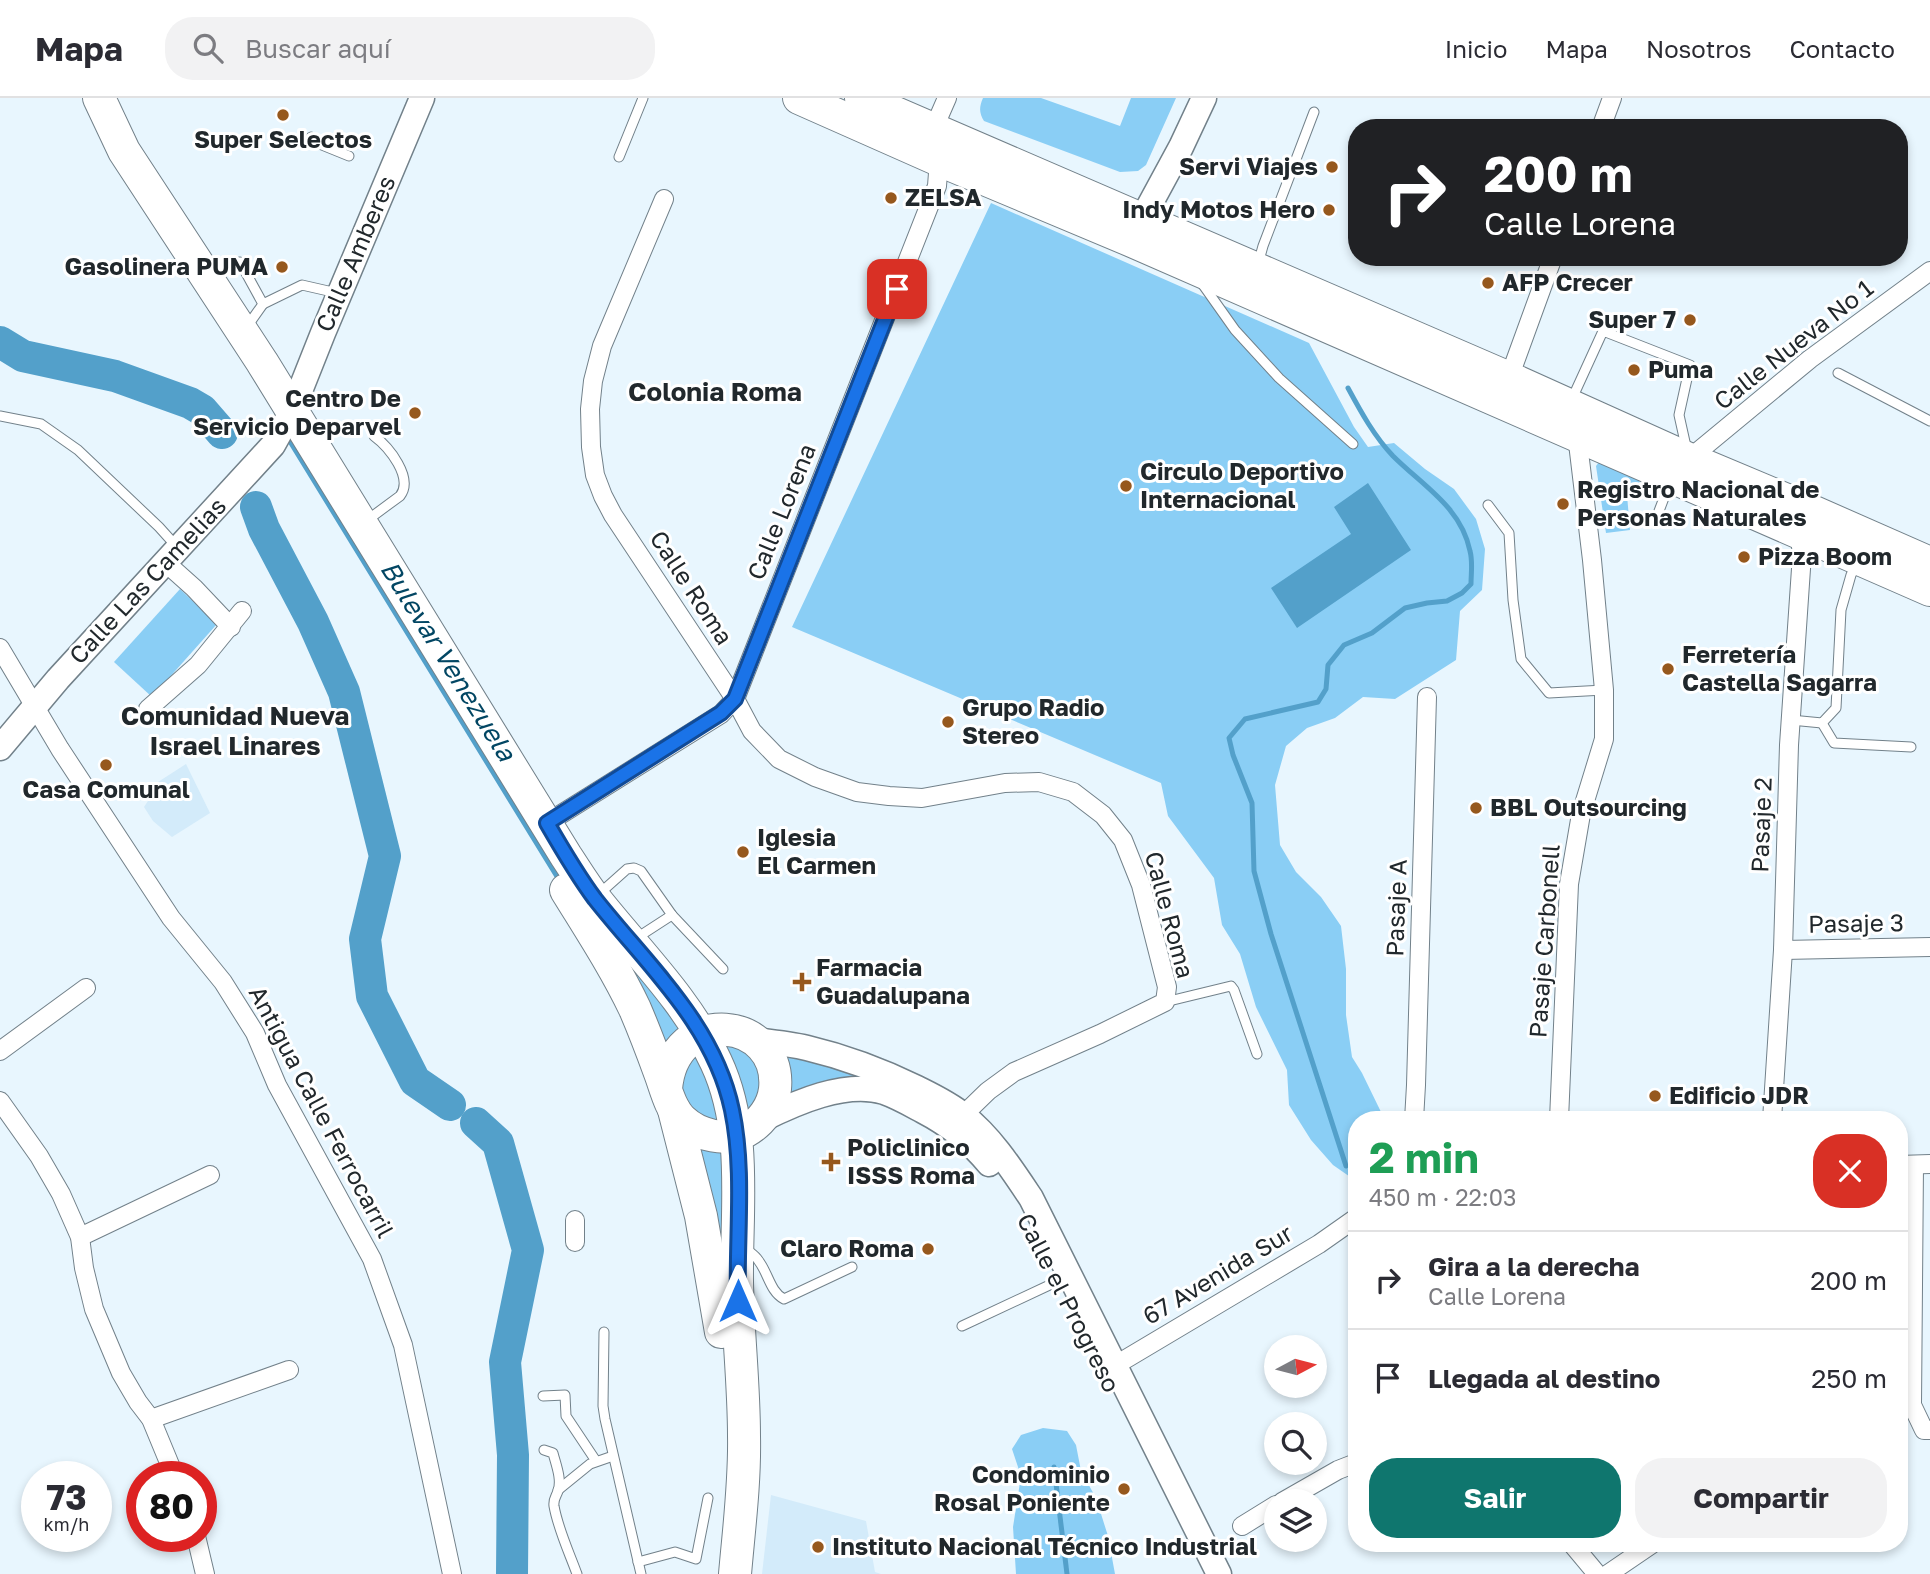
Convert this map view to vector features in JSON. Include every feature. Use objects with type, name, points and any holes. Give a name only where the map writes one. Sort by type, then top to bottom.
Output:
[{"type":"highway","points":[[86,98],[112,159],[361,524],[566,856],[594,898],[683,1005],[701,1033],[725,1085],[732,1110],[748,1127]]},
{"type":"highway","points":[[99,98],[124,151],[243,332],[288,420],[601,945],[635,1010],[670,1099],[701,1216],[716,1296],[724,1350],[731,1449],[729,1507],[721,1574]]},
{"type":"highway","points":[[799,98],[936,145],[1137,230],[1257,269],[1509,378],[1569,405],[1799,532],[1930,590]]},
{"type":"highway","points":[[860,98],[936,145]]},
{"type":"highway","points":[[1137,230],[1192,269],[1577,435],[1789,501],[1930,563]]},
{"type":"highway","points":[[727,1029],[746,1035],[766,1053],[775,1078],[771,1105],[748,1127],[712,1136],[690,1126],[670,1099],[669,1069],[673,1060],[685,1044],[701,1033],[727,1029]]},
{"type":"highway","points":[[735,1574],[744,1437],[737,1282],[738,1181],[748,1127]]},
{"type":"street","name":"Calle Amberes","points":[[288,420],[422,98]]},
{"type":"street","name":"Calle Lorena","points":[[547,823],[721,713],[735,699],[937,186],[936,145],[947,98]]},
{"type":"street","points":[[1137,230],[1204,98]]},
{"type":"street","points":[[1604,119],[1612,98]]},
{"type":"street","name":"Calle Roma","points":[[664,199],[601,346],[590,409],[595,475],[613,515],[735,699],[752,732],[779,759],[815,777],[857,792],[922,798],[1005,783],[1040,782],[1073,792],[1103,815],[1123,840],[1141,885],[1167,987],[1165,1002],[1014,1072],[988,1091],[957,1121]]},
{"type":"street","points":[[1509,378],[1550,266]]},
{"type":"street","name":"Calle Nueva No 1","points":[[1681,468],[1810,359],[1930,271]]},
{"type":"street","name":"Calle Las Camelias","points":[[0,748],[35,706],[273,445],[288,420]]},
{"type":"street","name":"Pasaje Carbonell","points":[[1559,1111],[1569,884],[1581,814],[1604,739],[1604,690],[1577,435]]},
{"type":"street","name":"Pasaje 2","points":[[1773,1111],[1783,950],[1791,720],[1802,554],[1799,532]]},
{"type":"street","points":[[172,556],[194,588],[231,627]]},
{"type":"street","points":[[148,709],[198,665],[242,611]]},
{"type":"street","name":"Antigua Calle Ferrocarril","points":[[0,648],[60,749],[171,918],[223,982],[255,1033],[277,1085],[372,1259],[403,1345],[452,1574]]},
{"type":"street","name":"Pasaje A","points":[[1415,1111],[1427,698]]},
{"type":"street","name":"Pasaje 3","points":[[1783,950],[1930,947]]},
{"type":"street","points":[[0,1051],[86,988]]},
{"type":"street","name":"Calle el Progreso","points":[[754,1040],[804,1047],[845,1058],[943,1101],[1000,1177],[1021,1212],[1056,1282],[1109,1368],[1219,1574]]},
{"type":"street","name":"Calle el Progreso","points":[[748,1127],[789,1106],[827,1093],[868,1089],[882,1091],[957,1121],[987,1138],[1009,1164],[1031,1198],[1207,1574]]},
{"type":"street","points":[[0,1101],[53,1178],[80,1237],[94,1309],[121,1373],[151,1419],[169,1461]]},
{"type":"street","points":[[1914,1165],[1912,1405],[1924,1430],[1930,1430]]},
{"type":"street","points":[[80,1237],[211,1175]]},
{"type":"street","points":[[575,1220],[575,1242]]},
{"type":"street","name":"67 Avenida Sur","points":[[1109,1368],[1319,1244],[1348,1224]]},
{"type":"street","points":[[151,1419],[289,1370]]},
{"type":"street","points":[[1305,1489],[1348,1466]]},
{"type":"street","points":[[1242,1526],[1264,1512]]},
{"type":"street","points":[[200,1552],[205,1574]]},
{"type":"street","points":[[1579,1552],[1597,1574]]},
{"type":"street","points":[[1608,1574],[1640,1552]]},
{"type":"lane","points":[[619,157],[643,98]]},
{"type":"lane","points":[[1257,269],[1263,246],[1314,112]]},
{"type":"lane","points":[[311,137],[312,141],[349,156]]},
{"type":"lane","points":[[201,268],[240,262],[263,304]]},
{"type":"lane","points":[[1192,269],[1235,330],[1260,358],[1353,444]]},
{"type":"lane","points":[[243,332],[263,304],[302,285],[340,293]]},
{"type":"lane","points":[[1569,405],[1603,331],[1690,365],[1679,415],[1681,468],[1659,510]]},
{"type":"lane","points":[[1838,373],[1930,421]]},
{"type":"lane","points":[[0,416],[41,424],[78,450],[159,527],[172,556]]},
{"type":"lane","points":[[361,524],[404,491],[404,478],[396,461],[387,446],[374,436]]},
{"type":"lane","points":[[1488,505],[1509,533],[1513,600],[1521,659],[1549,693],[1604,690]]},
{"type":"lane","points":[[1822,723],[1836,708],[1841,610],[1859,558]]},
{"type":"lane","points":[[1791,720],[1822,723]]},
{"type":"lane","points":[[1822,723],[1834,743],[1911,747]]},
{"type":"lane","points":[[594,898],[627,869],[640,871],[672,915],[723,969]]},
{"type":"lane","points":[[631,942],[672,915]]},
{"type":"lane","points":[[1165,1002],[1231,986],[1257,1054]]},
{"type":"lane","points":[[738,1242],[758,1260],[776,1292],[784,1299],[852,1267]]},
{"type":"lane","points":[[962,1326],[1056,1282]]},
{"type":"lane","points":[[604,1332],[603,1406],[641,1574]]},
{"type":"lane","points":[[543,1396],[565,1395],[566,1416],[596,1461]]},
{"type":"lane","points":[[544,1450],[553,1453],[559,1475],[558,1490],[554,1498],[556,1513],[577,1574]]},
{"type":"lane","points":[[558,1490],[590,1464],[613,1456]]},
{"type":"lane","points":[[638,1562],[675,1552],[696,1559],[708,1498]]},
{"type":"shaded area","points":[[983,98],[1041,98],[1120,126],[1131,98],[1176,98],[1146,165],[1138,171],[1120,172],[984,121],[980,110]]},
{"type":"shaded area","name":"Circulo Deportivo Internacional","points":[[991,203],[1309,343],[1354,427],[1368,447],[1394,443],[1454,489],[1476,519],[1485,549],[1482,590],[1460,611],[1456,660],[1395,699],[1363,697],[1335,718],[1307,728],[1286,746],[1275,785],[1280,845],[1296,872],[1321,897],[1341,926],[1346,969],[1346,1015],[1352,1057],[1381,1111],[1348,1111],[1348,1175],[1333,1165],[1311,1140],[1289,1105],[1287,1070],[1256,1007],[1240,954],[1222,925],[1214,878],[1168,816],[1161,783],[792,627]]},
{"type":"shaded area","points":[[1602,458],[1644,471],[1633,497],[1627,495],[1630,530],[1606,533],[1596,466]]},
{"type":"shaded area","points":[[1368,483],[1411,550],[1297,628],[1271,588],[1351,534],[1334,507]]},
{"type":"shaded area","points":[[180,589],[217,624],[152,697],[114,662]]},
{"type":"shaded area","points":[[186,764],[210,813],[172,837],[153,821],[144,807],[148,801],[144,791]]},
{"type":"shaded area","points":[[596,919],[686,1031],[664,1062]]},
{"type":"shaded area","points":[[730,1041],[749,1051],[761,1072],[761,1087],[749,1113],[715,1044]]},
{"type":"shaded area","points":[[697,1052],[709,1075],[722,1127],[694,1120],[676,1079]]},
{"type":"shaded area","points":[[774,1052],[798,1055],[865,1078],[777,1100]]},
{"type":"shaded area","points":[[684,1134],[725,1146],[722,1317]]},
{"type":"shaded area","points":[[1043,1428],[1067,1431],[1076,1445],[1081,1471],[1096,1498],[1108,1536],[1115,1574],[1016,1574],[1013,1527],[1021,1476],[1012,1449],[1021,1435]]},
{"type":"shaded area","name":"Instituto Nacional Técnico Industrial","points":[[771,1495],[866,1521],[875,1572],[881,1574],[762,1574]]},
{"type":"waterway","points":[[0,342],[23,356],[115,376],[190,403],[202,410],[222,433]]},
{"type":"waterway","points":[[1346,1166],[1271,934],[1254,871],[1252,803],[1229,738],[1245,719],[1318,702],[1326,689],[1328,665],[1344,645],[1372,633],[1405,608],[1447,601],[1462,593],[1471,584],[1472,568],[1465,536],[1450,510],[1386,448],[1368,424],[1348,388]]},
{"type":"waterway","name":"Bulevar Venezuela","points":[[286,435],[561,883]]},
{"type":"waterway","points":[[256,507],[264,529],[313,622],[344,692],[385,856],[365,939],[372,996],[415,1081],[450,1105]]},
{"type":"waterway","points":[[476,1123],[498,1143],[528,1250],[505,1362],[513,1455],[512,1574]]},
{"type":"waterway","points":[[1054,1467],[1067,1574]]},
{"type":"place","name":"Super Selectos","points":[[283,115]]},
{"type":"place","name":"Servi Viajes","points":[[1332,167]]},
{"type":"place","name":"ZELSA","points":[[891,198]]},
{"type":"place","name":"Indy Motos Hero","points":[[1329,210]]},
{"type":"place","name":"Gasolinera PUMA","points":[[282,267]]},
{"type":"place","name":"AFP Crecer","points":[[1488,283]]},
{"type":"place","name":"Super 7","points":[[1690,320]]},
{"type":"place","name":"Puma","points":[[1634,370]]},
{"type":"place","name":"Centro De Servicio Deparvel","points":[[415,413]]},
{"type":"place","name":"Circulo Deportivo Internacional","points":[[1126,486]]},
{"type":"place","name":"Registro Nacional de Personas Naturales","points":[[1563,504]]},
{"type":"place","name":"Pizza Boom","points":[[1744,557]]},
{"type":"place","name":"Ferretería Castella Sagarra","points":[[1668,669]]},
{"type":"place","name":"Grupo Radio Stereo","points":[[948,722]]},
{"type":"place","name":"Casa Comunal","points":[[106,765]]},
{"type":"place","name":"BBL Outsourcing","points":[[1476,808]]},
{"type":"place","name":"Iglesia El Carmen","points":[[743,852]]},
{"type":"place","name":"Farmacia Guadalupana","points":[[802,982]]},
{"type":"place","name":"Edificio JDR","points":[[1655,1096]]},
{"type":"place","name":"Policlinico ISSS Roma","points":[[831,1162]]},
{"type":"place","name":"Claro Roma","points":[[928,1249]]},
{"type":"place","name":"Condominio Rosal Poniente","points":[[1124,1489]]},
{"type":"place","name":"Instituto Nacional Técnico Industrial","points":[[818,1547]]},
{"type":"district","name":"Colonia Roma","points":[[715,392]]},
{"type":"district","name":"Comunidad Nueva Israel Linares","points":[[235,731]]},
{"type":"route","points":[[738,1301],[738,1181],[735,1135],[732,1110],[721,1074],[701,1033],[683,1005],[594,898],[547,823],[721,713],[735,699],[897,289]]}]
